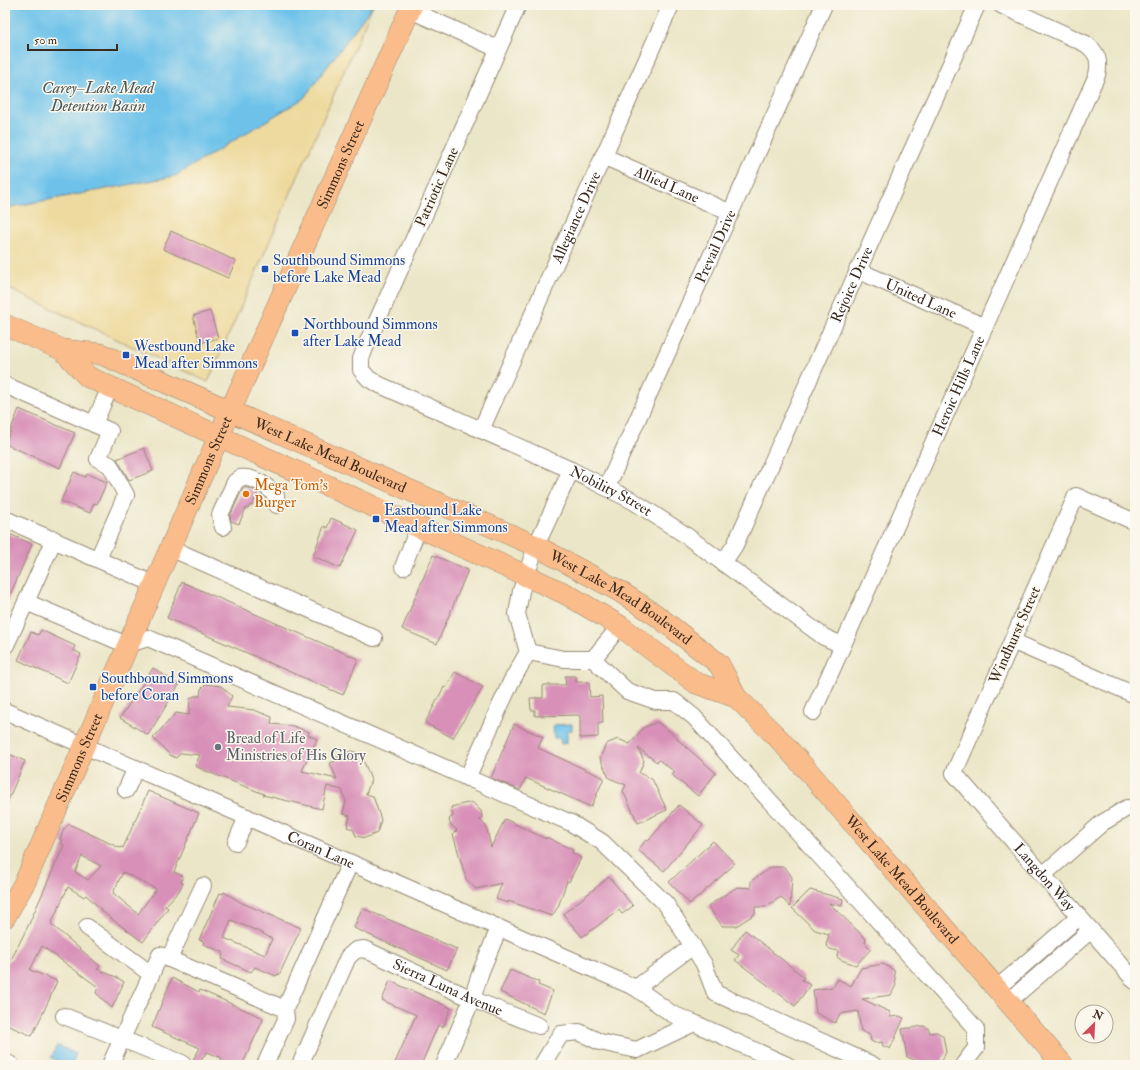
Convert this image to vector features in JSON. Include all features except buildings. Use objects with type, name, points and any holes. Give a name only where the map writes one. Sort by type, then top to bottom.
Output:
[{"type":"main road","name":"Simmons Street","points":[[5,917],[25,882],[219,436],[411,8]]},
{"type":"main road","name":"West Lake Mead Boulevard","points":[[5,325],[63,350],[101,354],[536,546],[619,591],[656,615],[719,664],[736,697],[779,739],[1063,1065]]},
{"type":"main road","name":"West Lake Mead Boulevard","points":[[63,350],[88,377],[420,526],[573,597],[620,626],[696,683],[736,697]]},
{"type":"main road","points":[[420,526],[431,500]]},
{"type":"street","name":"Patriotic Lane","points":[[361,370],[361,359],[365,348],[518,5]]},
{"type":"street","name":"Allegiance Drive","points":[[480,430],[671,5]]},
{"type":"street","name":"Prevail Drive","points":[[607,487],[824,5]]},
{"type":"street","name":"Rejoice Drive","points":[[724,563],[735,545],[977,5]]},
{"type":"street","name":"Heroic Hills Lane","points":[[813,712],[1095,80],[1098,69],[1098,58],[1092,48],[1080,40],[1002,5]]},
{"type":"street","points":[[411,8],[498,49]]},
{"type":"street","name":"Allied Lane","points":[[603,156],[731,213]]},
{"type":"street","name":"United Lane","points":[[857,270],[985,327]]},
{"type":"street","name":"Nobility Street","points":[[361,370],[369,379],[380,385],[607,487],[659,517],[824,637],[842,645]]},
{"type":"street","points":[[5,385],[110,431],[98,459],[110,465],[126,495],[98,559]]},
{"type":"street","points":[[94,424],[110,387]]},
{"type":"street","points":[[468,778],[511,682],[528,652],[517,614],[521,591],[528,575],[536,546],[571,470]]},
{"type":"street","points":[[223,527],[220,515],[235,482],[240,478],[253,480],[264,485],[276,496],[277,505]]},
{"type":"street","name":"Windhurst Street","points":[[954,773],[1076,496],[1135,522]]},
{"type":"street","points":[[5,518],[154,584]]},
{"type":"street","points":[[403,567],[420,526]]},
{"type":"street","points":[[6,645],[54,539]]},
{"type":"street","points":[[170,548],[374,638]]},
{"type":"street","points":[[26,602],[127,645],[148,638],[571,823],[602,842],[666,904],[704,964],[715,993],[873,1065]]},
{"type":"street","points":[[593,659],[620,626]]},
{"type":"street","points":[[1012,641],[1135,695]]},
{"type":"street","points":[[528,652],[564,660],[593,659],[627,691],[656,701],[674,701],[694,716],[976,1029],[976,1048],[963,1065]]},
{"type":"street","name":"Coran Lane","points":[[5,712],[636,988],[672,1014],[787,1065]]},
{"type":"street","points":[[126,790],[136,768]]},
{"type":"street","name":"Langdon Way","points":[[954,773],[1135,981]]},
{"type":"street","points":[[1042,875],[1102,823],[1127,808]]},
{"type":"street","points":[[236,842],[247,817]]},
{"type":"street","points":[[265,1065],[286,1019],[285,1009],[350,862]]},
{"type":"street","points":[[169,958],[203,886]]},
{"type":"street","points":[[1002,996],[1080,917]]},
{"type":"street","points":[[87,927],[151,974]]},
{"type":"street","points":[[444,1065],[472,999],[480,971],[499,928]]},
{"type":"street","points":[[1002,996],[1091,930]]},
{"type":"street","points":[[636,988],[692,946]]},
{"type":"street","name":"Sierra Luna Avenue","points":[[300,1065],[348,957],[356,950],[364,949],[472,999],[539,1026]]},
{"type":"street","points":[[110,1065],[160,955],[285,1009]]},
{"type":"street","points":[[64,1016],[182,1063]]},
{"type":"street","points":[[542,1065],[561,1034],[579,1032],[600,1042],[637,1050],[694,1023]]},
{"type":"street","points":[[5,1062],[11,1065]]},
{"type":"sand","points":[[373,5],[208,382],[5,287],[5,208],[175,176],[304,98]]},
{"type":"water","name":"Carey–Lake Mead Detention Basin","points":[[5,5],[373,5],[304,98],[175,176],[5,208]]},
{"type":"water","points":[[572,724],[572,730],[567,731],[567,743],[561,744],[560,738],[554,738],[553,725]]},
{"type":"water","points":[[57,1045],[76,1054],[72,1065],[51,1058]]},
{"type":"place","name":"Southbound Simmons before Lake Mead","points":[[265,269]]},
{"type":"place","name":"Northbound Simmons after Lake Mead","points":[[295,333]]},
{"type":"place","name":"Westbound Lake Mead after Simmons","points":[[126,355]]},
{"type":"place","name":"Mega Tom's Burger","points":[[246,494]]},
{"type":"place","name":"Eastbound Lake Mead after Simmons","points":[[376,519]]},
{"type":"place","name":"Southbound Simmons before Coran","points":[[93,687]]},
{"type":"place","name":"Bread of Life Ministries of His Glory","points":[[218,747]]}]
